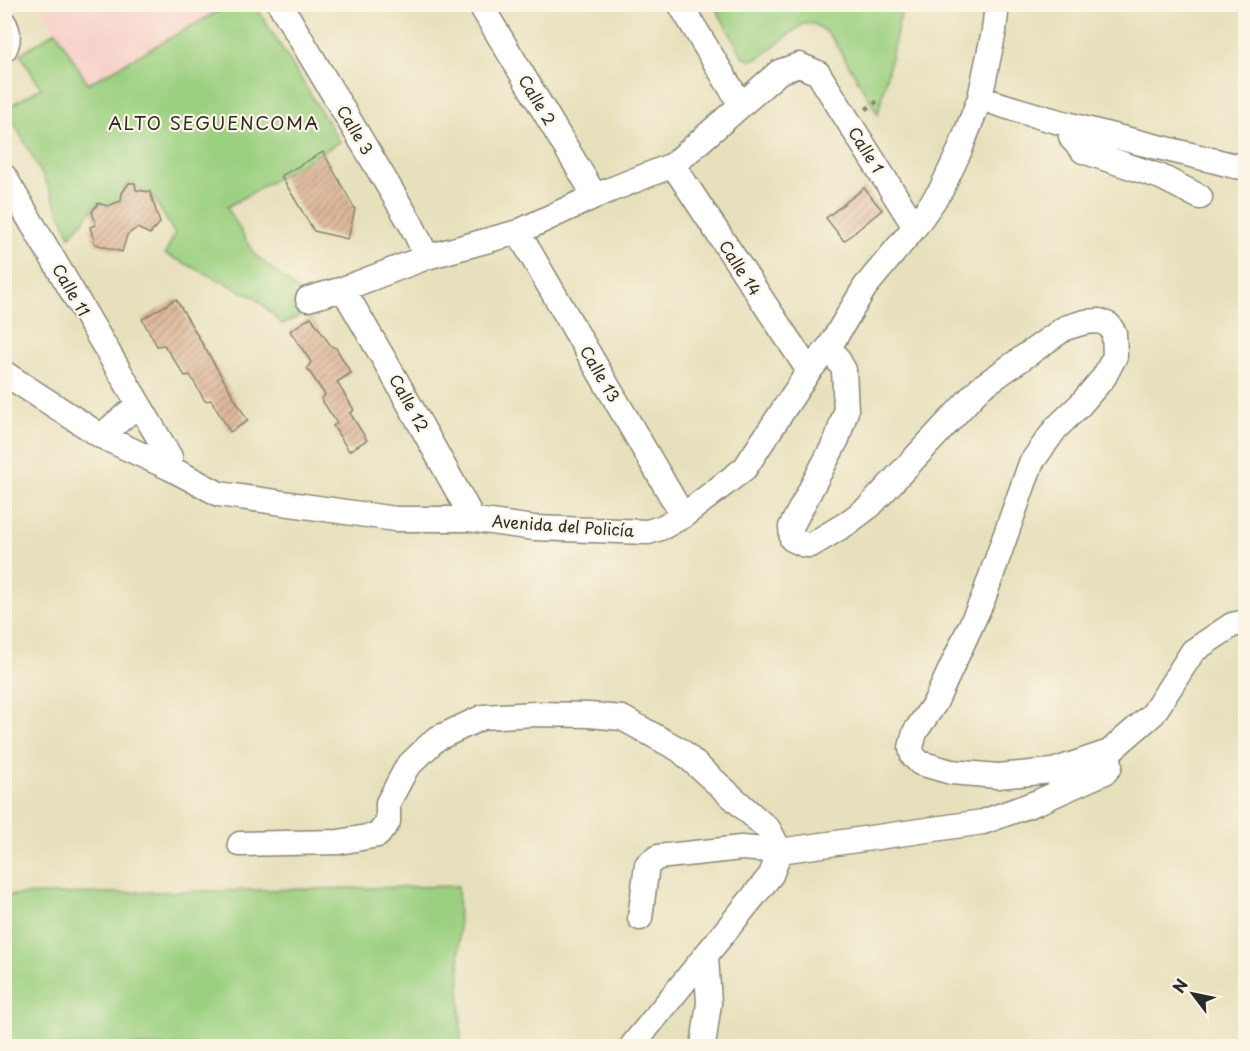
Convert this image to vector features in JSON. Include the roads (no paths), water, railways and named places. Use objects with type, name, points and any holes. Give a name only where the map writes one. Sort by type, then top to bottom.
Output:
[{"type":"street","name":"Calle 3","points":[[280,4],[411,224],[427,257]]},
{"type":"street","name":"Calle 2","points":[[480,4],[595,196]]},
{"type":"street","points":[[308,298],[343,289],[427,257],[518,232],[595,196],[673,165],[741,105],[680,4]]},
{"type":"street","name":"Avenida del Policía","points":[[4,373],[101,436],[219,494],[395,519],[469,519],[534,528],[648,532],[663,527],[683,516],[745,468],[809,371],[830,346],[865,287],[915,227],[941,190],[980,98],[994,31],[997,4]]},
{"type":"street","name":"Calle 1","points":[[741,105],[779,72],[799,65],[818,73],[915,227]]},
{"type":"street","points":[[980,98],[1037,117],[1145,145],[1235,166],[1245,166]]},
{"type":"street","points":[[1070,125],[1072,139],[1083,151],[1161,177],[1200,197]]},
{"type":"street","name":"Calle 14","points":[[673,165],[809,371]]},
{"type":"street","name":"Calle 11","points":[[4,176],[170,457],[170,468]]},
{"type":"street","name":"Calle 13","points":[[518,232],[683,516]]},
{"type":"street","name":"Calle 12","points":[[343,289],[468,510],[469,519]]},
{"type":"street","points":[[830,346],[844,370],[846,411],[837,439],[791,527],[792,539],[805,545],[811,545],[870,506],[980,388],[1031,351],[1065,328],[1085,322],[1099,321],[1108,325],[1114,333],[1114,356],[1104,377],[1056,428],[1031,463],[983,599],[934,703],[915,732],[911,748],[920,763],[951,772],[998,776],[1053,771],[1109,752],[1153,714],[1193,651],[1232,625],[1245,622]]},
{"type":"street","points":[[101,436],[138,405]]},
{"type":"street","points":[[240,844],[339,842],[378,835],[388,822],[388,803],[407,768],[436,739],[483,717],[534,714],[622,718],[680,750],[770,830],[780,851],[771,875],[632,1047]]},
{"type":"street","points":[[640,918],[647,865],[658,857],[741,848],[780,851],[983,822],[1038,802],[1106,772],[1110,766],[1109,752]]},
{"type":"street","points":[[703,1047],[709,1003],[706,956]]},
{"type":"district","name":"ALTO SEGUENCOMA","points":[[214,124]]}]
